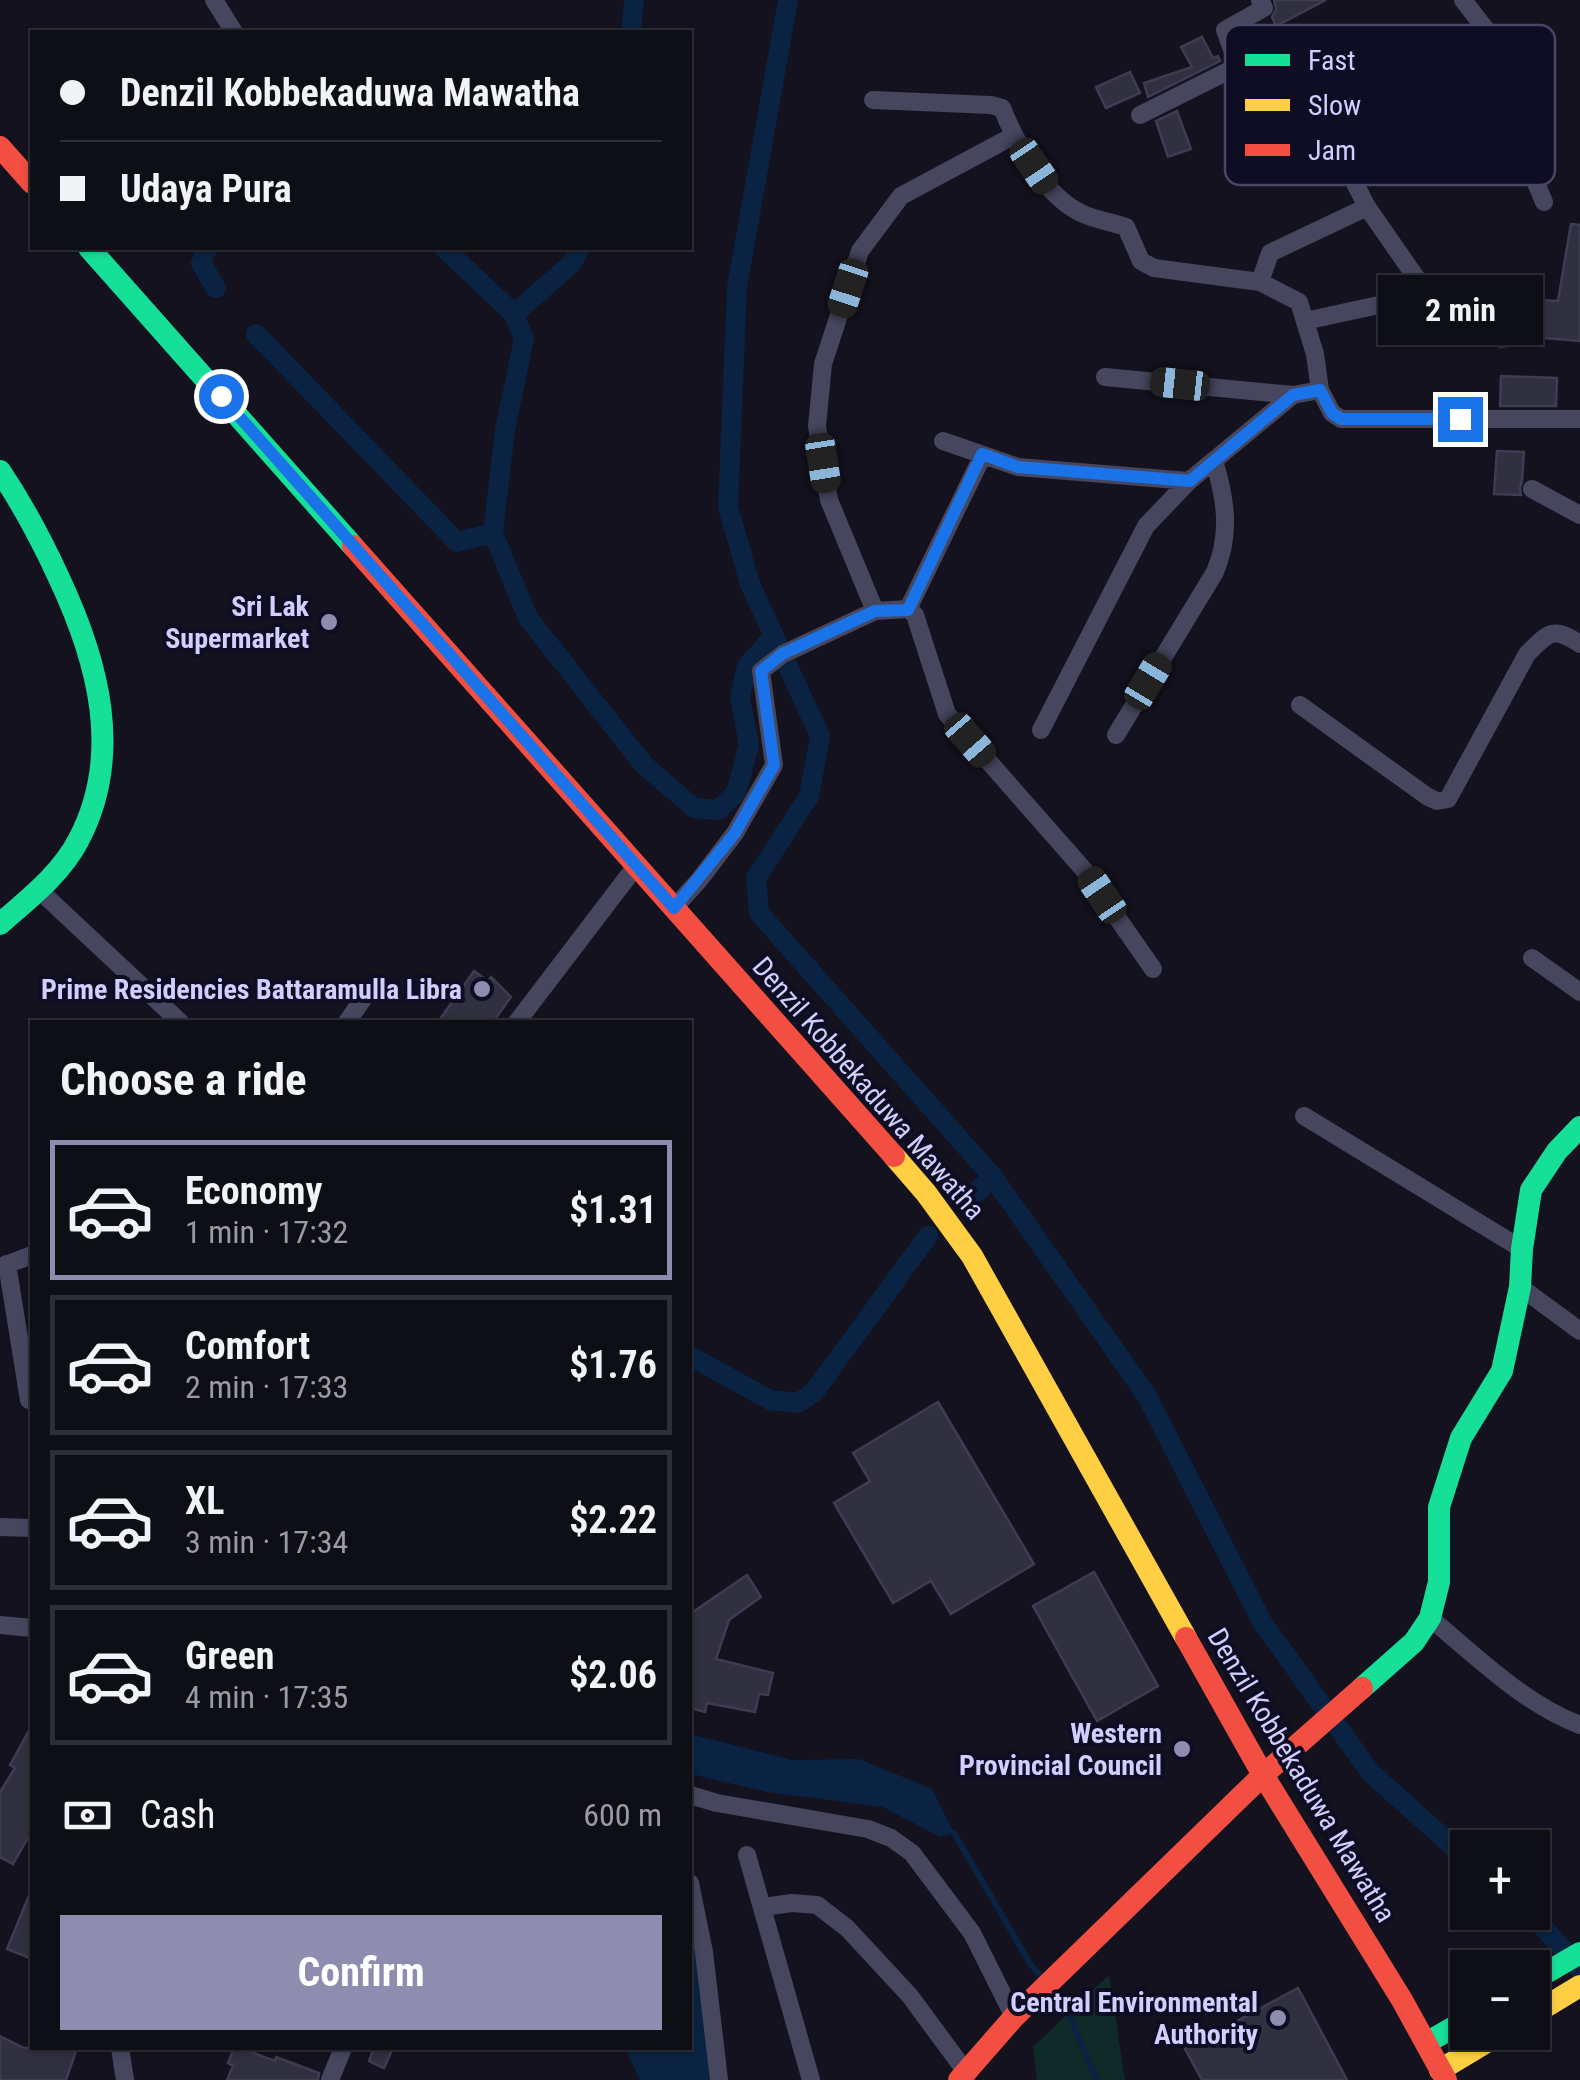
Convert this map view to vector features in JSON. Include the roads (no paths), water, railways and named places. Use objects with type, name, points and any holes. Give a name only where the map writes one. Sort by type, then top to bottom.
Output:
[{"type":"main road","points":[[0,148],[30,182]]},
{"type":"main road","name":"Denzil Kobbekaduwa Mawatha","points":[[91,250],[926,1193],[972,1256],[1263,1775],[1443,2075]]},
{"type":"main road","points":[[0,471],[72,603],[90,654],[105,732],[100,787],[77,843],[39,890],[0,924]]},
{"type":"main road","points":[[962,2076],[1022,2010],[1263,1775],[1414,1642],[1430,1618],[1439,1582],[1440,1507],[1462,1438],[1502,1371],[1520,1287],[1531,1190],[1557,1151],[1580,1127]]},
{"type":"main road","points":[[1550,1970],[1580,1953]]},
{"type":"main road","points":[[1550,2004],[1580,1986]]},
{"type":"main road","points":[[1426,2043],[1450,2029]]},
{"type":"main road","points":[[1443,2075],[1478,2050]]},
{"type":"street","points":[[214,0],[233,30]]},
{"type":"street","points":[[1234,25],[1264,8],[1260,0]]},
{"type":"street","points":[[1462,0],[1482,25]]},
{"type":"street","points":[[1140,116],[1225,73]]},
{"type":"street","points":[[873,100],[1002,108],[1014,136],[1056,198],[1082,214],[1126,227],[1141,261],[1154,268],[1260,282],[1299,302],[1315,354],[1320,390],[1332,413],[1341,419],[1580,419]]},
{"type":"street","points":[[875,611],[829,500],[817,426],[824,364],[860,250],[901,196],[1014,136]]},
{"type":"street","points":[[1306,321],[1420,296],[1424,289],[1356,185]]},
{"type":"street","points":[[1537,185],[1544,202]]},
{"type":"street","points":[[1260,282],[1270,253],[1367,207]]},
{"type":"street","points":[[1105,376],[1293,395],[1320,390]]},
{"type":"street","points":[[1041,730],[1146,526],[1190,481],[1293,395]]},
{"type":"street","points":[[942,441],[1018,467],[1190,481]]},
{"type":"street","points":[[908,610],[982,454]]},
{"type":"street","points":[[1116,734],[1223,554],[1224,494],[1214,461]]},
{"type":"street","points":[[1532,489],[1580,514]]},
{"type":"street","points":[[674,908],[735,833],[774,765],[761,671],[782,654],[875,611],[908,610],[915,614],[946,714],[1084,870],[1153,969]]},
{"type":"street","points":[[1300,705],[1428,797],[1443,801],[1448,799],[1527,654],[1554,633],[1563,632],[1580,644]]},
{"type":"street","points":[[519,1020],[636,866]]},
{"type":"street","points":[[39,890],[178,1020]]},
{"type":"street","points":[[1532,958],[1580,992]]},
{"type":"street","points":[[348,1020],[364,999]]},
{"type":"street","points":[[1304,1116],[1522,1249]]},
{"type":"street","points":[[29,1400],[3,1266],[30,1256]]},
{"type":"street","points":[[1520,1287],[1580,1332]]},
{"type":"street","points":[[0,1527],[30,1528]]},
{"type":"street","points":[[1430,1618],[1508,1682],[1559,1717],[1580,1725]]},
{"type":"street","points":[[0,1626],[30,1628]]},
{"type":"street","points":[[692,1796],[868,1829],[891,1838],[912,1853],[972,1932],[1022,2010]]},
{"type":"street","points":[[746,1855],[811,2080]]},
{"type":"street","points":[[692,1893],[704,1952],[719,2080]]},
{"type":"street","points":[[763,1907],[792,1902],[817,1905],[847,1928],[910,1996],[962,2076]]},
{"type":"street","points":[[120,2050],[125,2080]]},
{"type":"street","points":[[330,2080],[342,2050]]},
{"type":"water","points":[[692,1735],[792,1760],[859,1759],[932,1789],[954,1833],[940,1837],[883,1807],[767,1792],[692,1774]]},
{"type":"water","points":[[692,1942],[718,2037],[714,2080],[640,2080],[626,2050],[692,2050]]},
{"type":"waterway","points":[[631,30],[634,0]]},
{"type":"waterway","points":[[788,0],[737,287],[728,507],[750,584],[820,736],[809,796],[756,878],[759,913],[993,1177],[1147,1396],[1262,1622],[1371,1773],[1450,1844]]},
{"type":"waterway","points":[[206,250],[201,263],[216,288]]},
{"type":"waterway","points":[[446,250],[514,314]]},
{"type":"waterway","points":[[579,250],[571,264],[514,314],[524,339],[505,430],[493,533],[528,618],[644,765],[694,808],[718,810],[736,793],[749,745],[740,697],[747,666],[774,636]]},
{"type":"waterway","points":[[256,334],[457,542],[493,533]]},
{"type":"waterway","points":[[971,1197],[993,1177]]},
{"type":"waterway","points":[[692,1357],[770,1400],[798,1403],[814,1392],[928,1236]]},
{"type":"waterway","points":[[954,1833],[1031,1965],[1043,1978]]},
{"type":"waterway","points":[[1546,1930],[1580,1969]]},
{"type":"waterway","points":[[1052,1987],[1062,1999],[1097,2080]]},
{"type":"place","name":"Sri Lak Supermarket","points":[[329,622]]},
{"type":"place","name":"Prime Residencies Battaramulla Libra","points":[[482,989]]},
{"type":"place","name":"Western Provincial Council","points":[[1182,1749]]},
{"type":"place","name":"Central Environmental Authority","points":[[1278,2018]]}]
